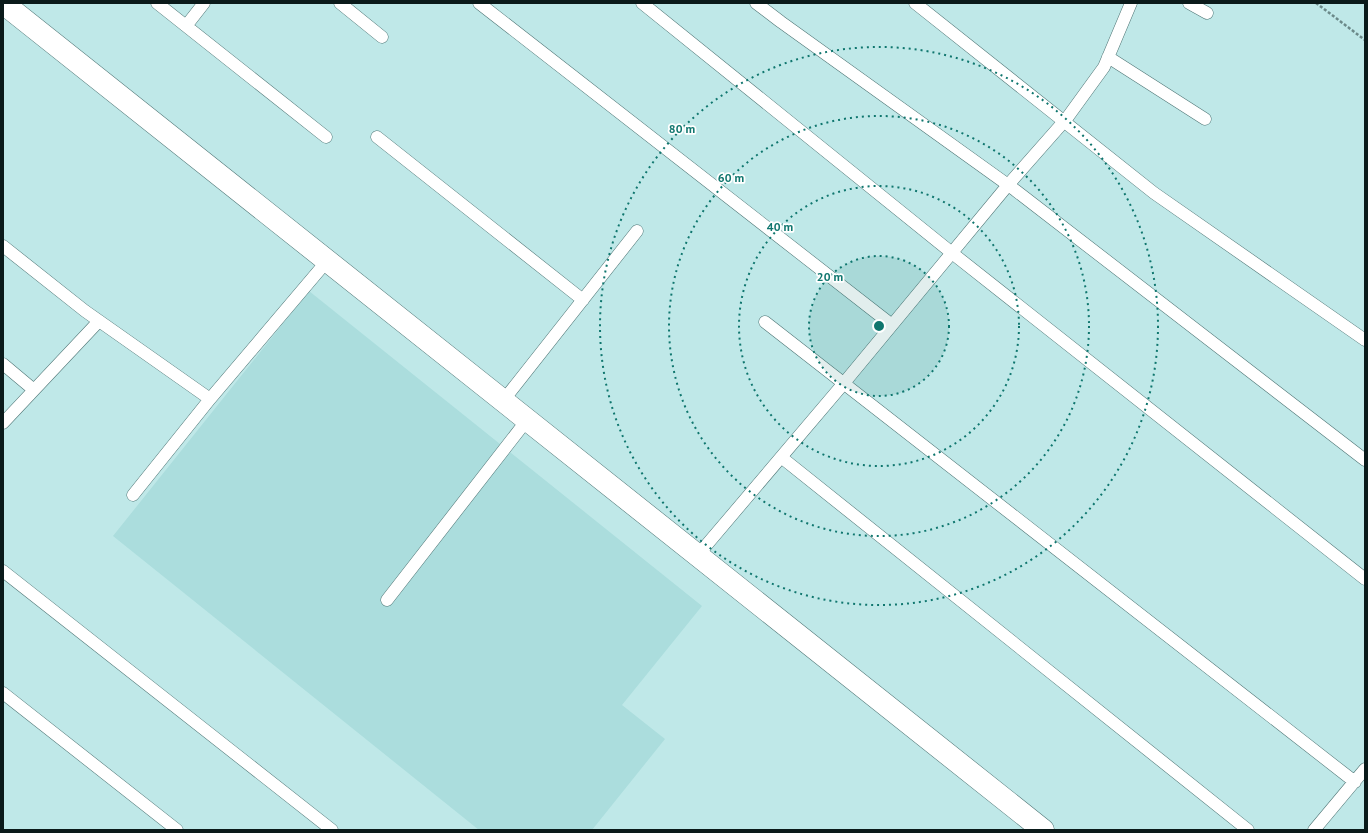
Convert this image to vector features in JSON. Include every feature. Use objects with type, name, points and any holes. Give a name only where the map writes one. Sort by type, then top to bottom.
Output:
[{"type":"street","points":[[3,3],[698,555],[1040,829]]},
{"type":"lane","points":[[157,3],[326,137]]},
{"type":"lane","points":[[186,26],[204,3]]},
{"type":"lane","points":[[340,3],[382,37]]},
{"type":"lane","points":[[479,3],[892,325]]},
{"type":"lane","points":[[642,3],[952,253],[1365,579]]},
{"type":"lane","points":[[756,3],[1008,185],[1365,460]]},
{"type":"lane","points":[[915,3],[1154,193],[1365,340]]},
{"type":"lane","points":[[698,555],[844,383],[1008,185],[1064,121],[1104,66],[1131,3]]},
{"type":"lane","points":[[1189,3],[1207,13]]},
{"type":"lane","points":[[1108,57],[1205,119]]},
{"type":"lane","points":[[377,137],[583,300]]},
{"type":"lane","points":[[504,401],[637,231]]},
{"type":"lane","points":[[3,246],[99,321],[210,399]]},
{"type":"lane","points":[[133,494],[210,399],[327,260]]},
{"type":"lane","points":[[3,423],[99,321]]},
{"type":"lane","points":[[765,322],[1355,782]]},
{"type":"lane","points":[[3,364],[34,390]]},
{"type":"lane","points":[[387,600],[527,420]]},
{"type":"lane","points":[[781,457],[1248,830]]},
{"type":"lane","points":[[3,571],[332,830]]},
{"type":"lane","points":[[3,693],[177,830]]},
{"type":"lane","points":[[1318,829],[1365,769]]},
{"type":"path","points":[[1316,3],[1365,40]]},
{"type":"shaded area","points":[[309,291],[702,606],[622,705],[665,739],[592,830],[479,830],[113,536]]}]
